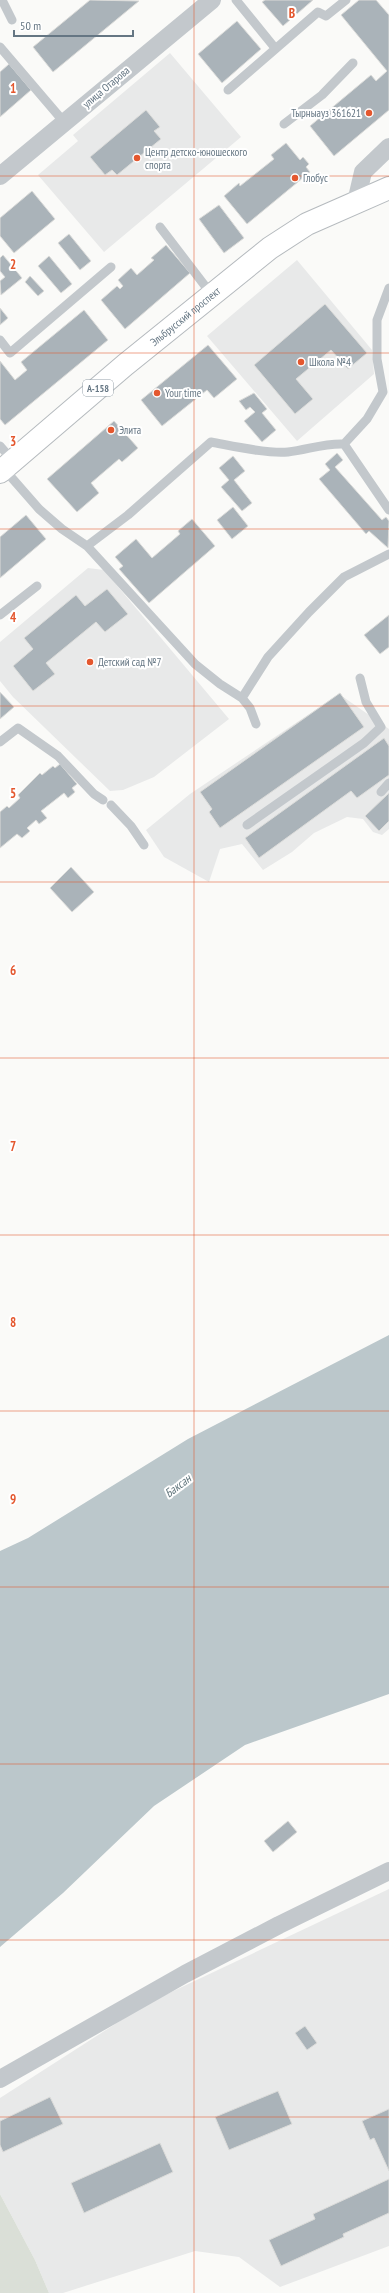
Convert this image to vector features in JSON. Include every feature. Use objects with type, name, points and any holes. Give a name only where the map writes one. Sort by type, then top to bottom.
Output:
[{"type":"main road","name":"Эльбрусский проспект","points":[[4,462],[270,248],[296,230],[389,188]]},
{"type":"street","name":"улица Отарова","points":[[0,176],[212,0]]},
{"type":"street","points":[[356,202],[363,172],[389,147]]},
{"type":"street","points":[[0,2079],[185,1974],[279,1925],[389,1871]]},
{"type":"lane","points":[[2,0],[12,20]]},
{"type":"lane","points":[[236,0],[275,48]]},
{"type":"lane","points":[[228,90],[318,12],[326,16],[346,0]]},
{"type":"lane","points":[[0,47],[64,122]]},
{"type":"lane","points":[[284,124],[322,95],[354,63]]},
{"type":"lane","points":[[160,227],[212,295]]},
{"type":"lane","points":[[0,340],[10,353],[111,267]]},
{"type":"lane","points":[[344,444],[367,419],[383,392],[377,359],[377,320],[389,288]]},
{"type":"lane","points":[[87,546],[128,516],[212,442],[240,448],[287,452],[330,443],[344,444]]},
{"type":"lane","points":[[344,444],[389,510]]},
{"type":"lane","points":[[4,462],[39,509],[62,529],[87,546],[195,664],[220,684],[242,698],[250,708],[256,724]]},
{"type":"lane","points":[[242,698],[268,657],[308,612],[344,577],[389,554]]},
{"type":"lane","points":[[0,615],[37,586]]},
{"type":"lane","points":[[360,678],[366,702],[381,727],[389,734]]},
{"type":"lane","points":[[247,825],[364,743],[381,727]]},
{"type":"lane","points":[[0,742],[18,728],[58,756],[94,794],[103,800]]},
{"type":"lane","points":[[381,792],[389,784]]},
{"type":"lane","points":[[111,805],[130,826],[144,845]]},
{"type":"shaded area","name":"Центр детско-юношеского спорта","points":[[170,53],[241,137],[104,252],[38,175],[78,141],[73,135]]},
{"type":"shaded area","name":"Школа №4","points":[[297,260],[372,350],[374,374],[297,441],[207,336]]},
{"type":"shaded area","name":"Детский сад №7","points":[[88,568],[104,570],[229,719],[154,777],[123,790],[110,791],[13,697],[0,681],[0,642]]},
{"type":"shaded area","points":[[339,694],[389,729],[389,829],[382,835],[373,832],[363,819],[347,817],[314,833],[292,852],[263,870],[242,844],[220,849],[209,882],[164,857],[146,830],[190,794]]},
{"type":"shaded area","points":[[389,1889],[389,2246],[280,2287],[239,2257],[195,2251],[63,2293],[49,2293],[35,2260],[0,2194],[0,2098],[148,2003]]},
{"type":"shaded area","points":[[0,2194],[35,2260],[49,2293],[0,2293]]},
{"type":"water","name":"Баксан","points":[[389,1335],[389,1694],[245,1745],[154,1806],[63,1893],[0,1947],[0,1551],[28,1538],[188,1439]]},
{"type":"building","points":[[90,0],[139,1],[53,72],[33,47]]},
{"type":"building","points":[[265,0],[313,0],[283,26],[262,2]]},
{"type":"building","points":[[359,0],[376,0],[389,15],[389,110],[334,156],[310,126],[371,75],[376,81],[387,71],[341,15]]},
{"type":"building","points":[[237,21],[261,49],[222,83],[198,54]]},
{"type":"building","points":[[9,64],[31,90],[0,117],[0,72]]},
{"type":"building","points":[[146,110],[160,127],[154,131],[161,139],[117,175],[112,170],[105,175],[90,157]]},
{"type":"building","points":[[286,143],[300,160],[303,157],[309,164],[306,167],[310,172],[247,224],[224,196],[239,183],[240,186],[274,159],[271,155]]},
{"type":"building","points":[[32,191],[55,219],[14,253],[0,236],[0,218]]},
{"type":"building","points":[[219,205],[244,238],[224,253],[199,219]]},
{"type":"building","points":[[69,234],[91,261],[80,270],[58,243]]},
{"type":"building","points":[[166,245],[190,273],[125,329],[101,300],[117,286],[120,289],[123,286],[118,280],[131,268],[137,275],[154,260],[151,258]]},
{"type":"building","points":[[3,255],[22,278],[1,295],[0,281],[5,277],[0,271],[0,258]]},
{"type":"building","points":[[49,256],[72,284],[61,293],[38,266]]},
{"type":"building","points":[[30,276],[44,291],[38,296],[25,282]]},
{"type":"building","points":[[325,304],[367,353],[348,369],[331,350],[296,379],[313,399],[295,414],[254,365]]},
{"type":"building","points":[[0,308],[8,318],[0,325]]},
{"type":"building","points":[[84,310],[108,340],[5,425],[0,419],[0,361],[15,380],[27,370],[21,362]]},
{"type":"building","points":[[208,345],[237,379],[214,398],[207,390],[162,426],[141,400]]},
{"type":"building","points":[[254,393],[267,409],[262,413],[276,430],[262,442],[244,421],[255,412],[250,407],[246,410],[239,401]]},
{"type":"building","points":[[114,421],[138,448],[122,462],[119,459],[91,483],[99,493],[77,512],[47,479]]},
{"type":"building","points":[[337,453],[343,460],[335,467],[382,520],[386,517],[389,521],[388,548],[369,531],[366,534],[319,479],[330,470],[325,464]]},
{"type":"building","points":[[233,456],[245,471],[234,480],[252,503],[242,511],[221,487],[229,480],[219,468]]},
{"type":"building","points":[[233,507],[248,526],[232,539],[217,520]]},
{"type":"building","points":[[26,515],[46,539],[0,578],[0,537]]},
{"type":"building","points":[[192,519],[215,546],[149,603],[119,569],[123,566],[115,557],[136,539],[152,558],[180,534],[178,531]]},
{"type":"building","points":[[107,589],[128,614],[105,632],[96,622],[46,663],[55,674],[33,691],[13,666],[33,649],[24,638],[76,595],[85,606]]},
{"type":"building","points":[[389,615],[389,647],[380,654],[364,635]]},
{"type":"building","points":[[0,692],[14,707],[0,719]]},
{"type":"building","points":[[340,693],[364,727],[220,828],[209,812],[212,809],[200,792]]},
{"type":"building","points":[[384,738],[389,746],[389,775],[357,798],[351,791],[259,858],[245,838]]},
{"type":"building","points":[[60,764],[77,784],[72,788],[75,792],[68,798],[64,793],[41,811],[47,818],[39,824],[36,820],[27,828],[30,831],[22,838],[17,834],[0,848],[0,812],[7,806],[9,808],[20,798],[18,795],[40,773],[42,775],[53,766],[55,768]]},
{"type":"building","points":[[389,793],[389,821],[379,831],[365,816]]},
{"type":"building","points":[[71,867],[94,892],[72,912],[50,888]]},
{"type":"building","points":[[288,1821],[297,1832],[273,1852],[264,1841]]},
{"type":"building","points":[[305,2026],[317,2043],[307,2050],[295,2033]]},
{"type":"building","points":[[278,2091],[292,2124],[229,2150],[215,2117]]},
{"type":"building","points":[[50,2097],[63,2124],[3,2152],[0,2145],[0,2121]]},
{"type":"building","points":[[389,2109],[389,2171],[374,2138],[370,2140],[362,2121]]},
{"type":"building","points":[[160,2143],[173,2172],[84,2213],[71,2183]]},
{"type":"building","points":[[389,2179],[389,2213],[343,2234],[344,2237],[281,2266],[269,2240],[315,2219],[313,2214]]},
{"type":"place","name":"Тырныауз 361621","points":[[369,113]]},
{"type":"place","name":"Центр детско-юношеского спорта","points":[[137,158]]},
{"type":"place","name":"Глобус","points":[[295,178]]},
{"type":"place","name":"Школа №4","points":[[301,362]]},
{"type":"place","name":"Your time","points":[[157,393]]},
{"type":"place","name":"Элита","points":[[111,430]]},
{"type":"place","name":"Детский сад №7","points":[[90,662]]}]
